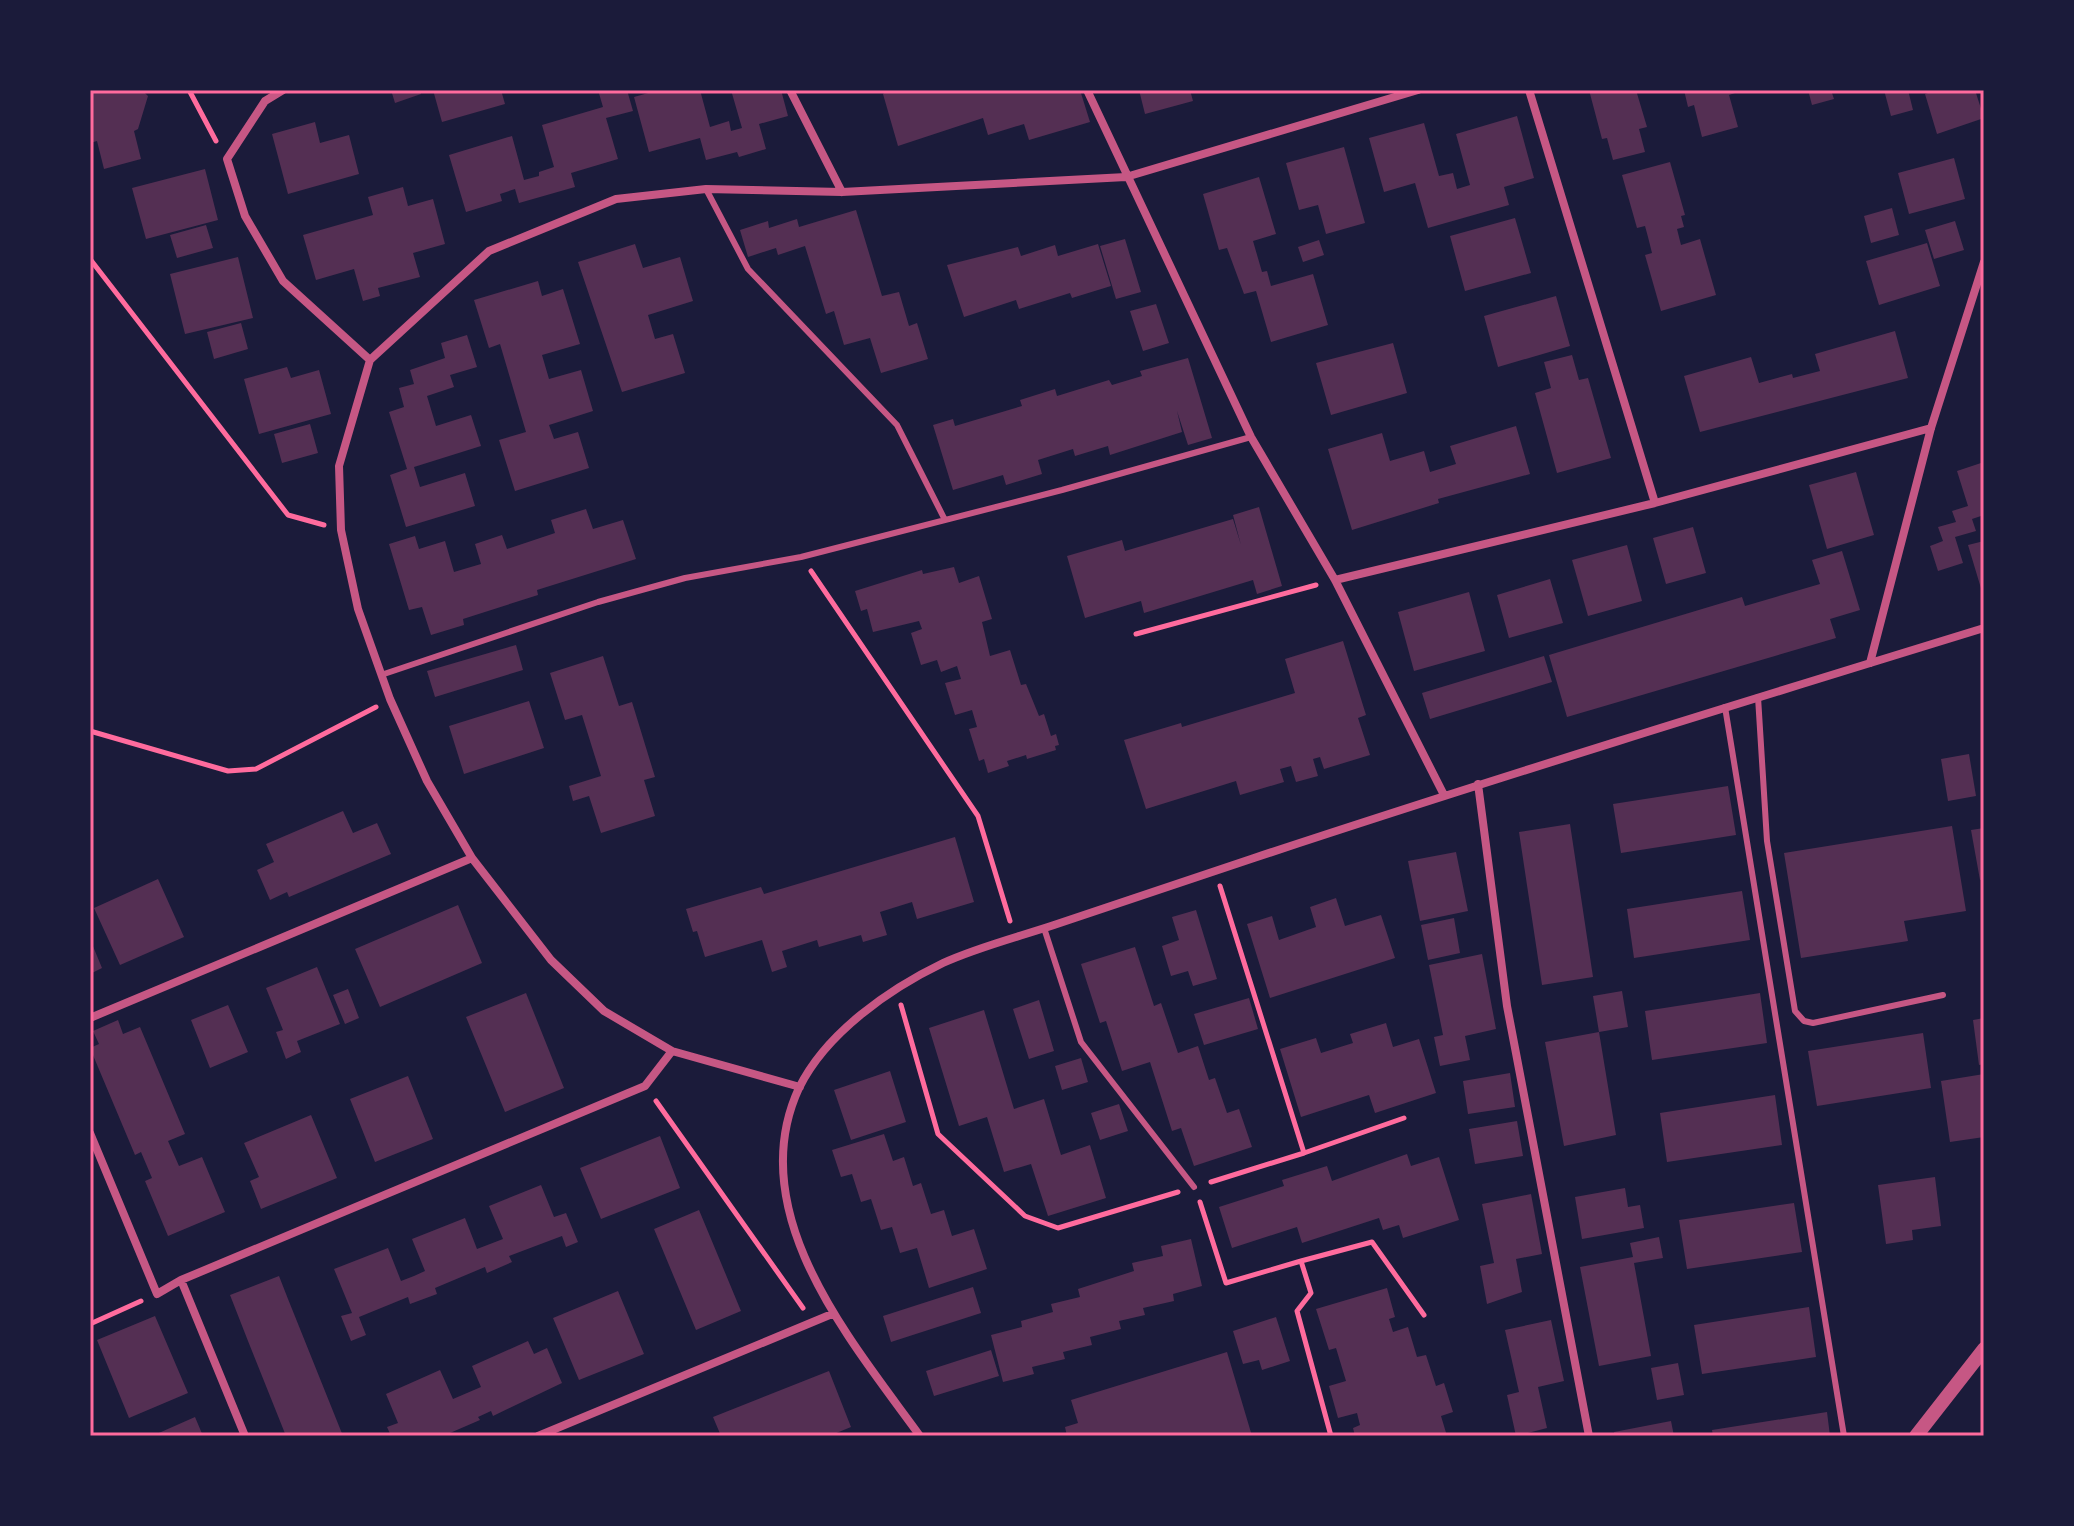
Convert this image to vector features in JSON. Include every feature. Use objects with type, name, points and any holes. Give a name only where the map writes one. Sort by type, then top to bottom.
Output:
[{"type":"street","points":[[283,90],[265,101],[227,159],[245,216],[283,281],[370,360]]},
{"type":"street","points":[[790,90],[842,192]]},
{"type":"street","points":[[1087,90],[1251,437],[1335,580],[1444,795]]},
{"type":"street","points":[[800,1087],[672,1051],[604,1011],[551,960],[472,858],[427,781],[390,699],[358,609],[341,530],[339,466],[370,360],[489,251],[616,199],[706,189],[842,192],[1126,177],[1418,90]]},
{"type":"street","points":[[1529,90],[1655,503]]},
{"type":"street","points":[[1870,663],[1931,428],[1984,262]]},
{"type":"street","points":[[1335,580],[1655,503],[1931,428]]},
{"type":"street","points":[[920,1436],[832,1314],[805,1259],[789,1199],[784,1162],[787,1125],[800,1087],[827,1048],[855,1020],[895,989],[945,962],[1444,795],[1984,628]]},
{"type":"street","points":[[1478,784],[1507,1006],[1589,1436]]},
{"type":"street","points":[[90,1018],[472,858]]},
{"type":"street","points":[[90,1133],[157,1294],[181,1280],[645,1086],[672,1051]]},
{"type":"street","points":[[181,1280],[245,1436]]},
{"type":"street","points":[[538,1436],[832,1314]]},
{"type":"street","points":[[1916,1436],[1984,1349]]},
{"type":"lane","points":[[706,189],[748,269],[897,425],[945,520]]},
{"type":"lane","points":[[381,675],[598,602],[685,578],[801,557],[1251,437]]},
{"type":"lane","points":[[1758,697],[1767,841],[1795,1011],[1804,1021],[1813,1023],[1943,995]]},
{"type":"lane","points":[[1725,707],[1844,1436]]},
{"type":"lane","points":[[1044,928],[1081,1042],[1194,1187]]},
{"type":"path","points":[[189,90],[227,159]]},
{"type":"path","points":[[90,259],[288,515],[341,530]]},
{"type":"path","points":[[801,557],[978,816],[1016,938]]},
{"type":"path","points":[[1136,634],[1335,580]]},
{"type":"path","points":[[90,731],[228,771],[256,769],[390,699]]},
{"type":"path","points":[[645,1086],[813,1322]]},
{"type":"path","points":[[1304,1153],[1404,1118]]},
{"type":"path","points":[[1194,1187],[1226,1283],[1372,1242],[1424,1315]]},
{"type":"path","points":[[1301,1261],[1311,1293],[1297,1311],[1331,1436]]},
{"type":"path","points":[[90,1324],[157,1294]]},
{"type":"building","points":[[90,90],[142,90],[148,96],[138,129],[134,131],[141,159],[104,169],[97,141],[90,143]]},
{"type":"building","points":[[391,90],[420,90],[421,94],[395,103]]},
{"type":"building","points":[[433,90],[501,90],[505,104],[442,122]]},
{"type":"building","points":[[598,90],[627,90],[633,111],[606,118],[618,159],[571,173],[575,187],[519,203],[515,189],[500,194],[502,201],[466,212],[449,155],[512,136],[524,180],[539,176],[539,172],[554,167],[542,125],[603,107]]},
{"type":"building","points":[[659,90],[700,90],[710,127],[729,121],[731,131],[742,128],[731,90],[781,90],[788,116],[759,124],[766,149],[739,157],[737,152],[706,160],[700,138],[649,152],[634,97]]},
{"type":"building","points":[[887,90],[1080,90],[1090,122],[1029,140],[1024,124],[988,135],[983,118],[898,146],[883,94]]},
{"type":"building","points":[[1139,90],[1190,90],[1193,101],[1145,114]]},
{"type":"building","points":[[1589,90],[1636,90],[1647,127],[1639,129],[1645,152],[1613,160],[1607,138],[1602,139]]},
{"type":"building","points":[[1684,90],[1744,90],[1729,95],[1738,127],[1702,137],[1694,105],[1688,107]]},
{"type":"building","points":[[1808,90],[1831,90],[1834,99],[1812,105]]},
{"type":"building","points":[[1884,90],[1908,90],[1913,110],[1891,116]]},
{"type":"building","points":[[1937,90],[1975,90],[1984,118],[1937,134],[1925,94]]},
{"type":"building","points":[[1517,116],[1534,178],[1504,187],[1509,205],[1428,228],[1415,183],[1384,192],[1369,138],[1424,123],[1439,176],[1453,173],[1457,189],[1470,185],[1456,134]]},
{"type":"building","points":[[315,122],[320,143],[349,135],[359,174],[288,194],[272,134]]},
{"type":"building","points":[[1344,147],[1365,223],[1326,234],[1318,205],[1299,210],[1286,163]]},
{"type":"building","points":[[1954,158],[1965,199],[1909,214],[1898,173]]},
{"type":"building","points":[[1670,162],[1685,215],[1681,216],[1684,227],[1677,229],[1681,245],[1700,239],[1716,295],[1661,311],[1645,255],[1652,253],[1645,226],[1637,228],[1622,175]]},
{"type":"building","points":[[205,169],[218,220],[146,239],[132,188]]},
{"type":"building","points":[[1259,177],[1276,234],[1253,241],[1262,272],[1267,271],[1271,286],[1313,274],[1328,325],[1271,342],[1256,291],[1244,294],[1227,248],[1219,250],[1203,194]]},
{"type":"building","points":[[403,187],[408,206],[433,199],[445,244],[413,253],[420,277],[378,288],[380,296],[363,301],[354,269],[316,280],[303,235],[373,215],[368,197]]},
{"type":"building","points":[[1892,208],[1899,235],[1871,243],[1864,216]]},
{"type":"building","points":[[856,210],[882,296],[899,292],[909,326],[917,323],[928,359],[881,373],[870,338],[844,345],[834,311],[826,314],[805,246],[778,255],[776,248],[748,257],[740,230],[768,221],[769,228],[797,219],[799,227]]},
{"type":"building","points":[[1515,218],[1531,273],[1465,291],[1450,236]]},
{"type":"building","points":[[1955,221],[1964,250],[1934,259],[1925,230]]},
{"type":"building","points":[[206,225],[213,248],[177,258],[170,235]]},
{"type":"building","points":[[1125,239],[1141,292],[1116,299],[1100,246]]},
{"type":"building","points":[[1319,240],[1324,255],[1303,262],[1298,247]]},
{"type":"building","points":[[1927,243],[1940,286],[1879,305],[1866,261]]},
{"type":"building","points":[[635,244],[643,268],[680,257],[693,301],[648,315],[655,339],[673,334],[685,373],[622,392],[578,262]]},
{"type":"building","points":[[1098,244],[1111,286],[1072,298],[1070,293],[1019,309],[1016,300],[964,317],[947,265],[1018,247],[1021,256],[1055,245],[1058,256]]},
{"type":"building","points":[[238,257],[253,318],[185,334],[170,274]]},
{"type":"building","points":[[538,281],[542,296],[563,289],[580,344],[542,355],[549,379],[581,370],[593,411],[549,425],[554,439],[578,432],[589,468],[515,491],[499,440],[526,432],[500,344],[489,348],[474,300]]},
{"type":"building","points":[[1556,296],[1570,346],[1498,367],[1484,316]]},
{"type":"building","points":[[1156,304],[1169,343],[1143,351],[1130,311]]},
{"type":"building","points":[[241,323],[248,349],[214,359],[207,332]]},
{"type":"building","points":[[1895,331],[1908,378],[1700,432],[1684,376],[1751,357],[1759,383],[1792,374],[1793,378],[1820,371],[1815,354]]},
{"type":"building","points":[[467,335],[477,367],[450,375],[454,387],[427,396],[436,426],[471,415],[481,446],[414,467],[420,487],[465,473],[475,506],[406,527],[390,475],[407,469],[389,412],[404,407],[399,388],[414,384],[410,370],[445,358],[441,343]]},
{"type":"building","points":[[1393,343],[1407,393],[1331,415],[1316,363]]},
{"type":"building","points":[[1572,355],[1579,380],[1588,378],[1611,458],[1557,473],[1535,393],[1551,388],[1544,362]]},
{"type":"building","points":[[1188,358],[1212,438],[1188,445],[1177,411],[1182,432],[1110,455],[1108,446],[1075,456],[1073,449],[1038,460],[1042,474],[1006,485],[1003,475],[953,490],[933,425],[953,419],[955,426],[1022,406],[1020,400],[1055,389],[1057,396],[1109,380],[1112,385],[1142,376],[1140,371]]},
{"type":"building","points":[[287,367],[291,378],[319,370],[331,414],[259,434],[244,379]]},
{"type":"building","points":[[310,424],[318,453],[282,463],[274,434]]},
{"type":"building","points":[[1516,426],[1530,474],[1438,499],[1439,503],[1352,530],[1328,449],[1382,433],[1390,461],[1424,451],[1430,472],[1456,464],[1450,446]]},
{"type":"building","points":[[1984,462],[1984,515],[1972,519],[1976,531],[1955,537],[1963,563],[1938,571],[1930,546],[1943,541],[1938,527],[1956,522],[1952,511],[1968,506],[1957,471]]},
{"type":"building","points":[[1856,472],[1874,535],[1827,549],[1809,485]]},
{"type":"building","points":[[1259,507],[1282,586],[1257,594],[1253,580],[1144,613],[1141,601],[1085,618],[1067,556],[1122,540],[1125,551],[1233,519],[1241,545],[1233,515]]},
{"type":"building","points":[[586,509],[593,529],[623,520],[636,559],[537,590],[538,595],[463,619],[464,625],[431,635],[422,607],[409,610],[389,544],[415,536],[419,549],[445,541],[454,572],[481,564],[475,544],[502,535],[507,549],[555,533],[551,520]]},
{"type":"building","points":[[1693,527],[1706,573],[1666,584],[1653,538]]},
{"type":"building","points":[[1984,541],[1984,595],[1983,595],[1968,545]]},
{"type":"building","points":[[1627,545],[1642,601],[1588,616],[1572,560]]},
{"type":"building","points":[[1842,551],[1860,610],[1830,619],[1836,638],[1567,717],[1549,655],[1742,597],[1745,606],[1820,584],[1812,560]]},
{"type":"building","points":[[954,567],[959,583],[979,576],[992,619],[982,622],[990,656],[1010,650],[1021,685],[1026,684],[1039,716],[1044,714],[1051,736],[1056,734],[1059,745],[1055,746],[1056,750],[1027,759],[1026,755],[1007,761],[1009,766],[988,773],[984,759],[979,761],[969,729],[977,727],[972,710],[955,715],[945,683],[961,679],[957,666],[941,672],[937,660],[921,665],[911,633],[922,629],[919,621],[873,632],[867,609],[861,611],[855,591],[922,570],[923,574]]},
{"type":"building","points":[[1550,579],[1563,623],[1509,638],[1497,595]]},
{"type":"building","points":[[1469,592],[1485,651],[1414,671],[1398,612]]},
{"type":"building","points":[[1343,641],[1366,715],[1358,718],[1370,755],[1324,769],[1320,757],[1313,759],[1318,776],[1296,782],[1291,766],[1280,769],[1284,782],[1240,795],[1236,781],[1146,809],[1124,740],[1181,723],[1182,727],[1295,693],[1285,659]]},
{"type":"building","points":[[516,645],[523,670],[435,697],[427,671]]},
{"type":"building","points":[[603,656],[619,706],[632,702],[655,777],[644,780],[655,816],[601,833],[589,796],[573,801],[569,786],[601,776],[582,715],[565,720],[550,673]]},
{"type":"building","points":[[1544,656],[1552,682],[1430,719],[1422,693]]},
{"type":"building","points":[[529,701],[544,748],[464,774],[449,726]]},
{"type":"building","points":[[1969,754],[1976,796],[1948,801],[1941,759]]},
{"type":"building","points":[[1728,786],[1736,835],[1621,853],[1613,804]]},
{"type":"building","points":[[343,811],[353,833],[377,823],[391,854],[289,897],[287,892],[270,900],[257,870],[274,862],[266,844]]},
{"type":"building","points":[[1570,824],[1593,977],[1542,985],[1519,832]]},
{"type":"building","points":[[1952,826],[1966,911],[1904,921],[1908,941],[1801,958],[1784,853]]},
{"type":"building","points":[[1984,828],[1984,879],[1980,880],[1971,830]]},
{"type":"building","points":[[955,837],[974,902],[917,919],[912,902],[880,912],[887,935],[863,942],[861,935],[819,947],[817,940],[782,951],[787,967],[772,972],[762,940],[705,957],[697,931],[693,932],[686,909],[761,887],[764,894]]},
{"type":"building","points":[[1456,852],[1468,911],[1420,921],[1408,861]]},
{"type":"building","points":[[158,879],[184,937],[120,965],[94,908]]},
{"type":"building","points":[[1742,891],[1750,940],[1634,958],[1627,909]]},
{"type":"building","points":[[1336,898],[1345,926],[1381,915],[1395,958],[1270,998],[1247,924],[1272,916],[1279,940],[1316,927],[1310,907]]},
{"type":"building","points":[[458,905],[482,963],[380,1007],[355,949]]},
{"type":"building","points":[[1196,910],[1217,979],[1193,986],[1188,971],[1171,976],[1162,946],[1179,940],[1172,917]]},
{"type":"building","points":[[1454,918],[1460,953],[1428,960],[1421,925]]},
{"type":"building","points":[[90,939],[102,968],[90,974]]},
{"type":"building","points":[[1135,947],[1154,1006],[1161,1003],[1178,1053],[1198,1046],[1209,1080],[1215,1078],[1227,1113],[1239,1109],[1252,1147],[1194,1166],[1181,1128],[1172,1131],[1150,1062],[1122,1071],[1106,1021],[1100,1023],[1081,964]]},
{"type":"building","points":[[1482,954],[1496,1029],[1465,1036],[1470,1060],[1440,1066],[1434,1037],[1443,1035],[1429,965]]},
{"type":"building","points":[[317,967],[340,1024],[297,1041],[301,1052],[286,1059],[276,1032],[283,1030],[266,988]]},
{"type":"building","points":[[348,989],[359,1018],[345,1024],[333,995]]},
{"type":"building","points":[[1622,991],[1628,1027],[1599,1032],[1593,996]]},
{"type":"building","points":[[526,993],[564,1088],[505,1112],[466,1017]]},
{"type":"building","points":[[1760,993],[1767,1043],[1652,1060],[1645,1011]]},
{"type":"building","points":[[1249,998],[1258,1029],[1204,1045],[1194,1014]]},
{"type":"building","points":[[1039,1000],[1054,1051],[1029,1059],[1013,1009]]},
{"type":"building","points":[[228,1005],[248,1052],[210,1068],[191,1020]]},
{"type":"building","points":[[984,1010],[1014,1109],[1044,1099],[1061,1155],[1090,1145],[1106,1198],[1048,1216],[1031,1164],[1004,1172],[987,1117],[959,1126],[929,1028]]},
{"type":"building","points":[[1984,1018],[1984,1064],[1979,1065],[1973,1020]]},
{"type":"building","points":[[118,1020],[123,1034],[140,1027],[185,1134],[168,1141],[179,1166],[202,1157],[225,1212],[168,1236],[145,1181],[152,1178],[141,1152],[135,1155],[90,1048],[99,1044],[93,1031]]},
{"type":"building","points":[[1386,1023],[1393,1047],[1419,1039],[1436,1093],[1375,1113],[1369,1095],[1301,1117],[1280,1049],[1316,1038],[1321,1053],[1353,1043],[1350,1034]]},
{"type":"building","points":[[1599,1032],[1616,1135],[1564,1146],[1545,1042]]},
{"type":"building","points":[[1923,1033],[1931,1088],[1817,1106],[1808,1051]]},
{"type":"building","points":[[1081,1058],[1088,1082],[1062,1090],[1055,1066]]},
{"type":"building","points":[[890,1071],[906,1122],[851,1140],[834,1090]]},
{"type":"building","points":[[1510,1073],[1515,1107],[1468,1114],[1463,1081]]},
{"type":"building","points":[[1984,1074],[1984,1137],[1950,1142],[1941,1081]]},
{"type":"building","points":[[408,1076],[433,1139],[375,1162],[350,1099]]},
{"type":"building","points":[[1775,1095],[1782,1145],[1667,1162],[1660,1113]]},
{"type":"building","points":[[1119,1104],[1128,1131],[1100,1140],[1091,1113]]},
{"type":"building","points":[[311,1115],[337,1178],[261,1209],[250,1181],[259,1177],[244,1143]]},
{"type":"building","points":[[1517,1121],[1523,1156],[1475,1164],[1469,1129]]},
{"type":"building","points":[[884,1134],[893,1161],[904,1157],[913,1186],[921,1183],[931,1214],[944,1210],[952,1236],[974,1229],[987,1269],[929,1288],[917,1248],[900,1253],[892,1227],[881,1230],[871,1199],[861,1202],[852,1174],[841,1177],[832,1150]]},
{"type":"building","points":[[660,1136],[680,1188],[601,1219],[580,1168]]},
{"type":"building","points":[[1407,1154],[1411,1166],[1439,1157],[1459,1220],[1403,1238],[1399,1225],[1383,1230],[1379,1218],[1302,1243],[1297,1227],[1232,1248],[1219,1207],[1284,1186],[1282,1180],[1327,1166],[1332,1181]]},
{"type":"building","points":[[1935,1177],[1941,1226],[1912,1230],[1913,1240],[1886,1244],[1878,1185]]},
{"type":"building","points":[[541,1185],[554,1217],[566,1213],[578,1242],[566,1247],[562,1236],[509,1256],[512,1262],[487,1273],[485,1267],[435,1288],[437,1294],[410,1304],[408,1297],[359,1317],[366,1335],[351,1341],[341,1316],[352,1313],[334,1269],[388,1248],[401,1281],[414,1276],[425,1271],[412,1239],[465,1218],[477,1249],[503,1239],[489,1206]]},
{"type":"building","points":[[1625,1188],[1628,1207],[1640,1205],[1644,1228],[1582,1239],[1575,1197]]},
{"type":"building","points":[[1531,1194],[1542,1254],[1516,1259],[1522,1292],[1487,1304],[1480,1266],[1494,1263],[1482,1204]]},
{"type":"building","points":[[1794,1203],[1802,1252],[1687,1269],[1679,1220]]},
{"type":"building","points":[[699,1210],[741,1311],[696,1330],[654,1229]]},
{"type":"building","points":[[1659,1237],[1663,1258],[1634,1263],[1651,1356],[1599,1366],[1580,1267],[1633,1257],[1630,1243]]},
{"type":"building","points":[[1191,1239],[1202,1286],[1173,1294],[1174,1301],[1143,1308],[1145,1315],[1119,1321],[1121,1329],[1090,1337],[1092,1345],[1063,1352],[1065,1359],[1032,1367],[1034,1374],[1003,1382],[991,1335],[1022,1327],[1021,1321],[1053,1312],[1051,1304],[1080,1297],[1078,1289],[1134,1271],[1132,1263],[1163,1256],[1161,1246]]},
{"type":"building","points":[[279,1276],[343,1436],[286,1436],[248,1341],[230,1295]]},
{"type":"building","points":[[973,1287],[981,1313],[891,1342],[883,1316]]},
{"type":"building","points":[[1387,1288],[1395,1317],[1389,1319],[1393,1332],[1408,1327],[1417,1357],[1426,1355],[1436,1386],[1444,1383],[1453,1412],[1441,1416],[1447,1436],[1355,1436],[1353,1428],[1360,1425],[1357,1413],[1338,1418],[1329,1386],[1346,1381],[1336,1348],[1329,1350],[1316,1309]]},
{"type":"building","points":[[618,1291],[644,1354],[579,1380],[553,1318]]},
{"type":"building","points":[[1809,1307],[1816,1357],[1702,1374],[1694,1325]]},
{"type":"building","points":[[155,1316],[188,1393],[129,1418],[97,1340]]},
{"type":"building","points":[[1276,1317],[1290,1361],[1262,1370],[1259,1360],[1243,1364],[1233,1331]]},
{"type":"building","points":[[1551,1320],[1564,1381],[1538,1387],[1547,1428],[1516,1436],[1507,1395],[1519,1392],[1505,1330]]},
{"type":"building","points":[[528,1341],[534,1354],[547,1348],[562,1383],[493,1416],[491,1411],[478,1417],[480,1420],[443,1436],[391,1436],[387,1427],[398,1423],[386,1394],[440,1370],[453,1399],[481,1387],[472,1366]]},
{"type":"building","points":[[991,1350],[999,1376],[934,1396],[926,1371]]},
{"type":"building","points":[[1227,1352],[1252,1436],[1067,1436],[1065,1427],[1078,1423],[1071,1400]]},
{"type":"building","points":[[1678,1363],[1684,1395],[1657,1400],[1651,1368]]},
{"type":"building","points":[[829,1371],[851,1427],[829,1436],[721,1436],[713,1417]]},
{"type":"building","points":[[1827,1412],[1830,1436],[1713,1436],[1712,1430]]},
{"type":"building","points":[[195,1417],[203,1436],[152,1436]]},
{"type":"building","points":[[1671,1421],[1674,1436],[1615,1436],[1614,1432]]}]
